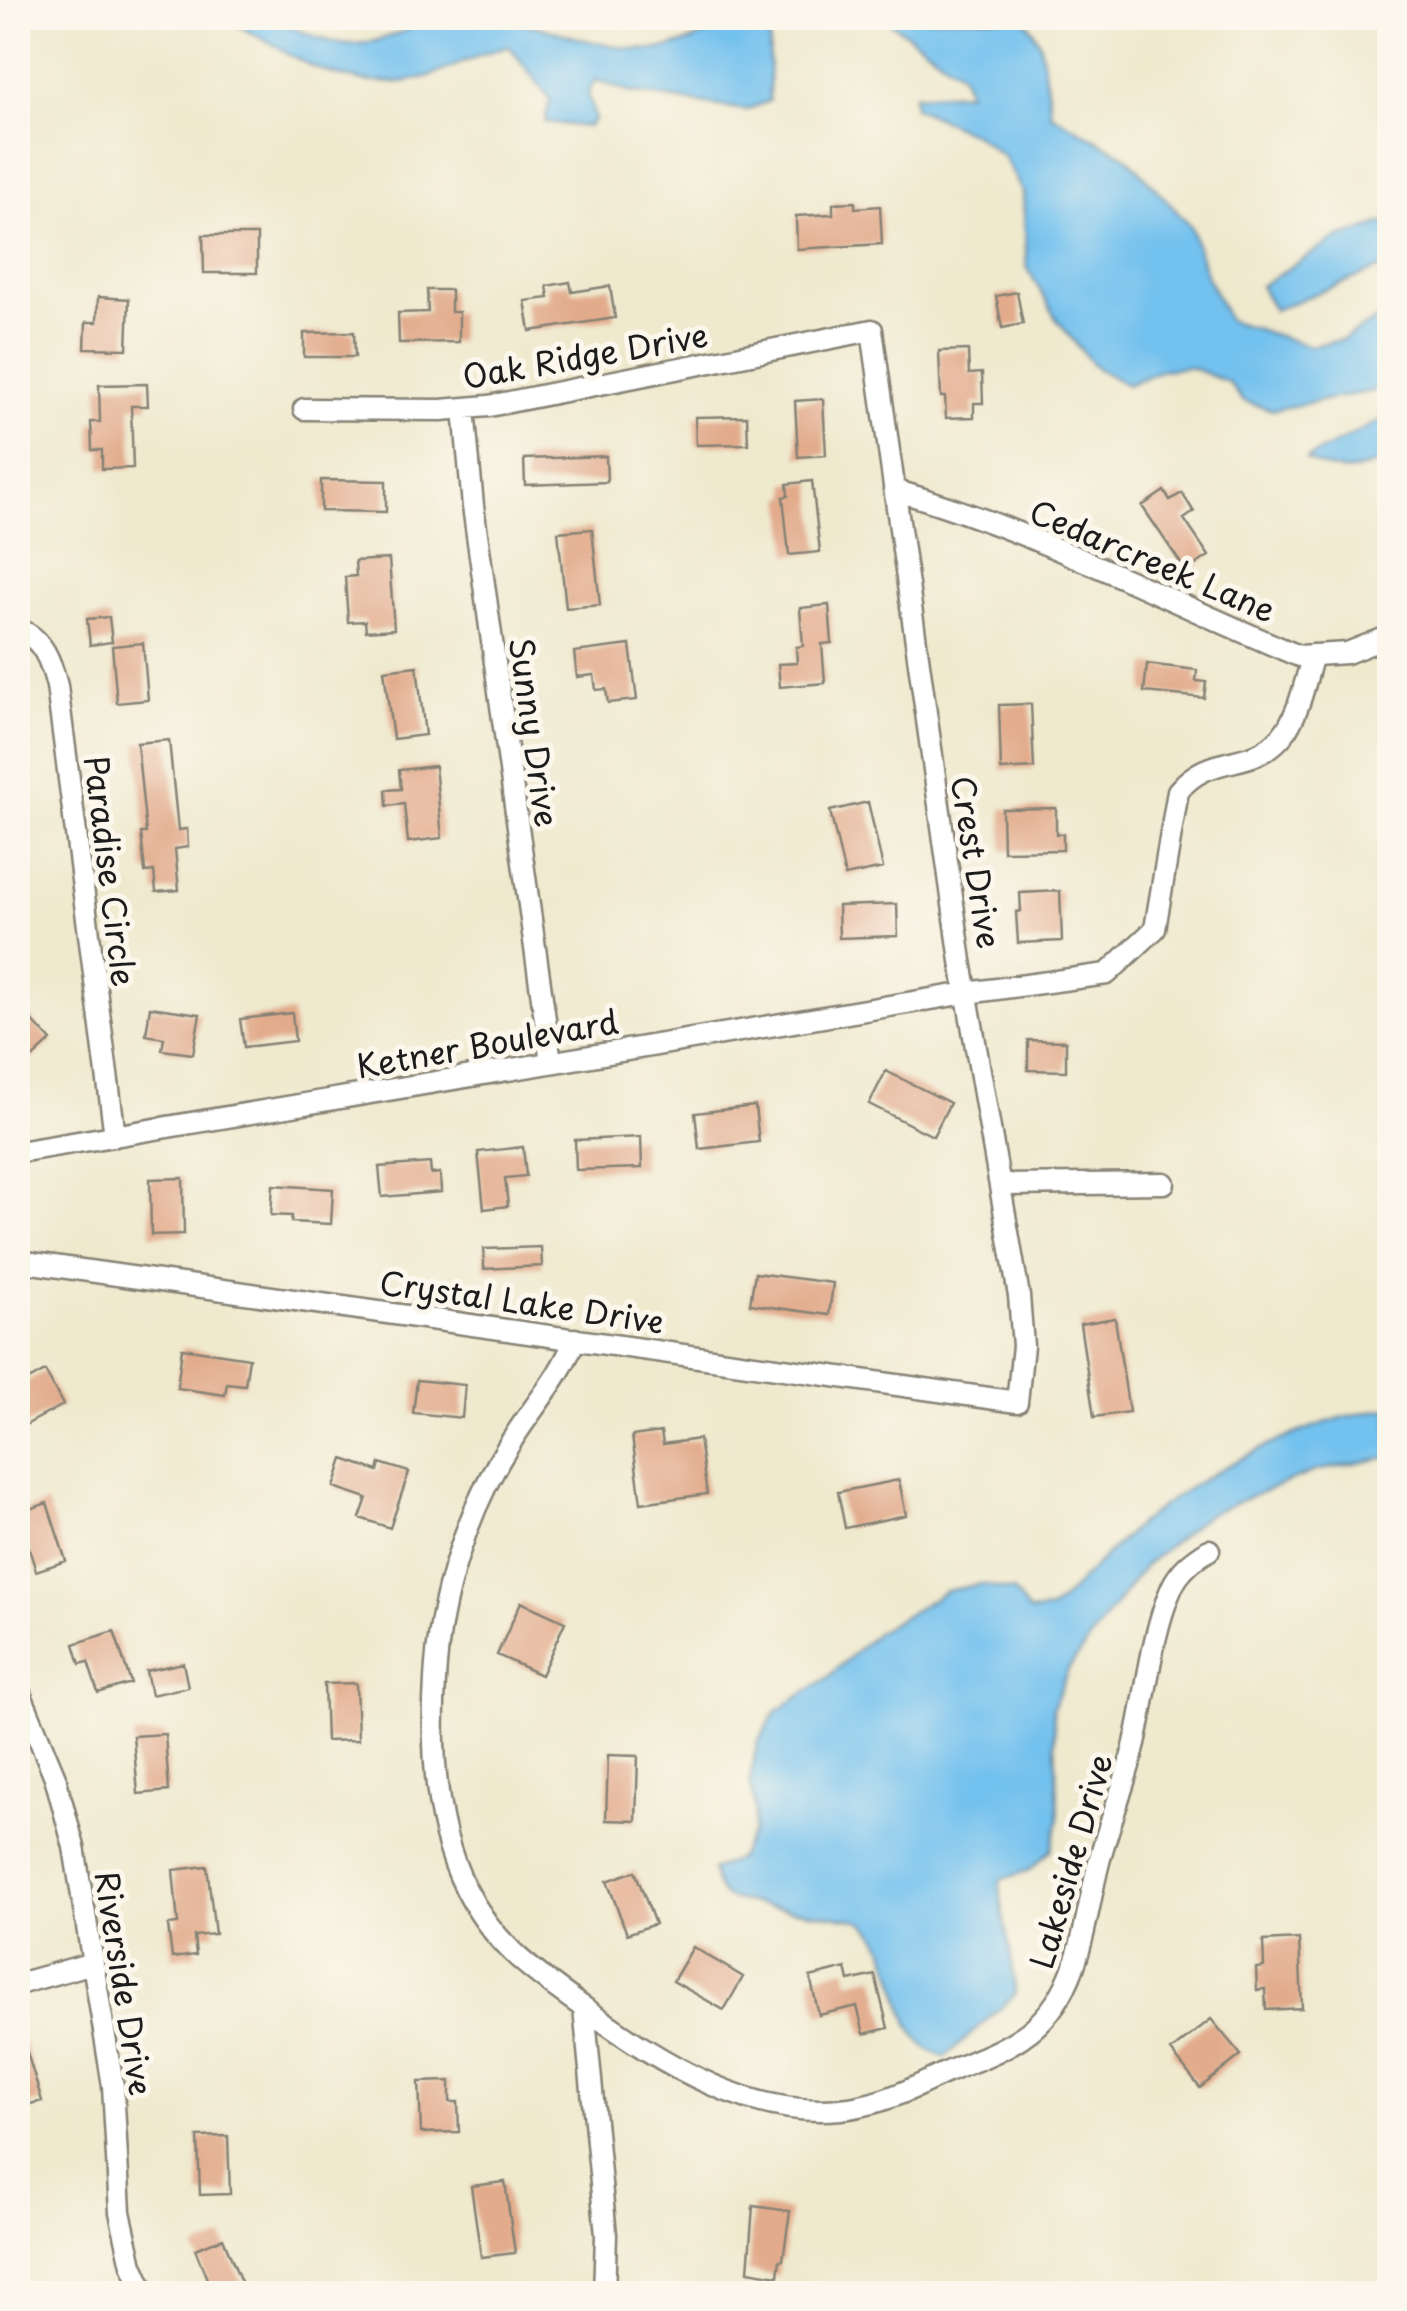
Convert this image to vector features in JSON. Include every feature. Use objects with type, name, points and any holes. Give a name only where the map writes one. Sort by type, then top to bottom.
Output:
[{"type":"street","name":"Oak Ridge Drive","points":[[304,409],[464,409],[872,330]]},
{"type":"street","name":"Crest Drive","points":[[872,330],[968,993],[1019,1296],[1023,1346],[1017,1402]]},
{"type":"street","name":"Sunny Drive","points":[[464,409],[472,506],[551,1062]]},
{"type":"street","name":"Cedarcreek Lane","points":[[894,490],[1006,529],[1298,656],[1347,653],[1390,636]]},
{"type":"street","name":"Paradise Circle","points":[[18,629],[29,633],[42,648],[57,686],[115,1136]]},
{"type":"street","name":"Ketner Boulevard","points":[[18,1152],[968,993],[1107,974],[1155,929],[1178,791],[1192,774],[1210,766],[1248,759],[1278,741],[1297,706],[1313,655]]},
{"type":"street","points":[[1001,1186],[1164,1183]]},
{"type":"street","name":"Crystal Lake Drive","points":[[18,1261],[1017,1402]]},
{"type":"street","name":"Lakeside Drive","points":[[575,1340],[549,1388],[492,1474],[472,1519],[442,1619],[434,1733],[439,1798],[466,1890],[496,1938],[516,1958],[584,2008],[713,2086],[766,2102],[828,2110],[864,2106],[917,2088],[999,2051],[1050,2014],[1066,1988],[1092,1900],[1098,1865],[1135,1746],[1164,1609],[1173,1584],[1188,1564],[1209,1550]]},
{"type":"street","name":"Riverside Drive","points":[[18,1688],[62,1798],[74,1846],[114,2086],[120,2212],[132,2265],[145,2294]]},
{"type":"street","points":[[18,1984],[93,1964]]},
{"type":"street","points":[[584,2008],[606,2236],[604,2294]]},
{"type":"water","points":[[481,16],[624,48],[659,49],[694,40],[728,18],[770,18],[769,101],[746,110],[629,92],[596,80],[588,93],[595,120],[588,127],[545,122],[550,99],[509,46],[422,78],[365,81],[309,65],[231,18],[262,18],[349,44],[374,41],[444,18]]},
{"type":"water","points":[[884,18],[1025,18],[1040,43],[1051,114],[1127,157],[1191,227],[1206,274],[1228,320],[1310,346],[1342,340],[1389,312],[1389,388],[1272,410],[1243,401],[1228,382],[1189,367],[1161,370],[1127,385],[1095,367],[1057,320],[1027,267],[1023,193],[1004,157],[976,135],[914,107],[914,95],[968,92],[961,73]]},
{"type":"water","points":[[1389,221],[1389,265],[1274,310],[1260,286],[1334,240]]},
{"type":"water","points":[[1389,416],[1389,458],[1348,470],[1328,468],[1306,459]]},
{"type":"water","points":[[1389,1409],[1389,1457],[1315,1471],[1208,1514],[1145,1565],[1068,1669],[1053,1708],[1059,1819],[1051,1850],[1030,1870],[1000,1880],[1015,1995],[945,2057],[927,2048],[914,2034],[886,1953],[863,1922],[744,1902],[720,1892],[712,1870],[738,1859],[753,1831],[755,1808],[750,1780],[757,1744],[776,1712],[827,1678],[876,1633],[946,1591],[981,1584],[1013,1591],[1029,1612],[1051,1610],[1139,1524],[1192,1486],[1293,1435],[1360,1413]]},
{"type":"building","points":[[855,202],[855,208],[880,206],[882,244],[797,249],[796,216],[833,214],[833,203]]},
{"type":"building","points":[[203,235],[257,235],[257,273],[204,273]]},
{"type":"building","points":[[570,282],[572,292],[610,286],[615,318],[530,331],[525,301],[549,298],[547,286]]},
{"type":"building","points":[[427,290],[451,290],[451,312],[459,312],[459,342],[399,343],[398,313],[428,312]]},
{"type":"building","points":[[1017,292],[1023,324],[1002,328],[996,296]]},
{"type":"building","points":[[98,297],[129,299],[127,349],[85,348],[86,322],[97,322]]},
{"type":"building","points":[[354,332],[355,357],[304,357],[304,333]]},
{"type":"building","points":[[968,350],[969,374],[982,373],[983,403],[974,403],[974,417],[946,418],[939,351]]},
{"type":"building","points":[[147,384],[148,406],[131,406],[133,468],[102,469],[102,450],[92,450],[91,422],[100,422],[99,385]]},
{"type":"building","points":[[823,399],[826,455],[798,457],[795,401]]},
{"type":"building","points":[[747,416],[748,444],[696,445],[695,417]]},
{"type":"building","points":[[606,456],[607,482],[525,485],[524,459]]},
{"type":"building","points":[[321,480],[386,481],[386,512],[321,511]]},
{"type":"building","points":[[812,481],[820,552],[789,555],[783,497],[788,496],[787,484]]},
{"type":"building","points":[[1164,491],[1170,500],[1182,493],[1194,512],[1184,519],[1209,556],[1186,571],[1142,506]]},
{"type":"building","points":[[592,529],[600,605],[566,608],[558,532]]},
{"type":"building","points":[[389,559],[394,629],[366,631],[365,621],[348,622],[345,577],[356,576],[355,561]]},
{"type":"building","points":[[829,605],[832,643],[822,644],[825,683],[780,687],[778,664],[797,663],[796,647],[803,646],[800,608]]},
{"type":"building","points":[[109,617],[112,642],[90,645],[87,619]]},
{"type":"building","points":[[143,643],[148,700],[117,703],[112,646]]},
{"type":"building","points":[[630,645],[637,700],[608,703],[606,689],[596,690],[594,675],[577,677],[574,652]]},
{"type":"building","points":[[1147,664],[1197,670],[1196,681],[1206,682],[1204,698],[1144,692]]},
{"type":"building","points":[[417,666],[425,735],[393,739],[384,670]]},
{"type":"building","points":[[1031,704],[1034,768],[1001,770],[999,705]]},
{"type":"building","points":[[169,740],[178,830],[187,829],[188,847],[175,849],[179,890],[156,892],[154,871],[145,872],[141,833],[146,833],[137,743]]},
{"type":"building","points":[[435,766],[442,838],[408,842],[404,804],[387,806],[386,790],[401,789],[399,770]]},
{"type":"building","points":[[868,802],[883,868],[845,876],[830,811]]},
{"type":"building","points":[[1056,808],[1056,834],[1063,834],[1063,850],[1003,851],[1002,809]]},
{"type":"building","points":[[1060,891],[1062,941],[1018,943],[1016,912],[1021,911],[1020,893]]},
{"type":"building","points":[[897,904],[898,936],[839,938],[838,906]]},
{"type":"building","points":[[150,1007],[200,1014],[193,1054],[162,1050],[164,1038],[146,1035]]},
{"type":"building","points":[[292,1013],[295,1041],[244,1047],[240,1019]]},
{"type":"building","points":[[27,1015],[51,1041],[18,1071],[18,1024]]},
{"type":"building","points":[[1028,1040],[1066,1041],[1066,1071],[1028,1070]]},
{"type":"building","points":[[886,1071],[950,1103],[933,1136],[869,1104]]},
{"type":"building","points":[[755,1106],[759,1142],[699,1149],[695,1113]]},
{"type":"building","points":[[641,1137],[642,1168],[576,1170],[575,1140]]},
{"type":"building","points":[[523,1147],[526,1176],[505,1178],[508,1206],[484,1209],[478,1152]]},
{"type":"building","points":[[430,1163],[431,1174],[440,1173],[441,1192],[382,1197],[379,1167]]},
{"type":"building","points":[[183,1178],[184,1234],[151,1235],[150,1179]]},
{"type":"building","points":[[273,1185],[333,1189],[331,1224],[291,1222],[292,1216],[271,1215]]},
{"type":"building","points":[[541,1247],[542,1266],[484,1269],[484,1249]]},
{"type":"building","points":[[755,1273],[833,1283],[829,1315],[750,1304]]},
{"type":"building","points":[[1115,1318],[1129,1412],[1094,1417],[1080,1324]]},
{"type":"building","points":[[182,1348],[249,1358],[245,1385],[227,1383],[225,1395],[177,1388]]},
{"type":"building","points":[[45,1371],[63,1405],[18,1429],[18,1386]]},
{"type":"building","points":[[417,1380],[465,1385],[462,1418],[413,1413]]},
{"type":"building","points":[[661,1432],[663,1444],[699,1439],[707,1494],[641,1503],[632,1436]]},
{"type":"building","points":[[343,1459],[378,1471],[380,1463],[409,1472],[390,1528],[360,1518],[367,1498],[334,1487]]},
{"type":"building","points":[[899,1480],[906,1515],[845,1528],[838,1492]]},
{"type":"building","points":[[47,1503],[66,1561],[36,1571],[18,1513]]},
{"type":"building","points":[[521,1602],[565,1622],[541,1675],[497,1655]]},
{"type":"building","points":[[114,1631],[131,1683],[98,1693],[88,1662],[80,1664],[74,1644]]},
{"type":"building","points":[[183,1663],[188,1687],[151,1695],[146,1671]]},
{"type":"building","points":[[356,1683],[358,1740],[326,1741],[324,1684]]},
{"type":"building","points":[[165,1734],[169,1791],[138,1794],[133,1736]]},
{"type":"building","points":[[608,1755],[638,1756],[636,1821],[606,1820]]},
{"type":"building","points":[[207,1866],[215,1934],[194,1936],[196,1955],[172,1958],[168,1925],[178,1924],[173,1870]]},
{"type":"building","points":[[635,1871],[655,1924],[627,1934],[607,1881]]},
{"type":"building","points":[[1299,1939],[1302,2008],[1266,2010],[1265,1989],[1257,1990],[1256,1968],[1264,1967],[1263,1941]]},
{"type":"building","points":[[693,1947],[743,1977],[724,2010],[673,1981]]},
{"type":"building","points":[[846,1968],[849,1981],[875,1975],[888,2028],[864,2034],[857,2006],[819,2015],[810,1977]]},
{"type":"building","points":[[1211,2019],[1241,2055],[1200,2088],[1171,2051]]},
{"type":"building","points":[[21,2033],[42,2101],[18,2107],[18,2034]]},
{"type":"building","points":[[450,2081],[450,2102],[458,2102],[459,2132],[421,2133],[419,2082]]},
{"type":"building","points":[[228,2136],[230,2194],[200,2195],[198,2137]]},
{"type":"building","points":[[505,2182],[515,2253],[481,2257],[471,2186]]},
{"type":"building","points":[[753,2206],[790,2211],[778,2276],[748,2271]]},
{"type":"building","points":[[223,2238],[246,2294],[213,2294],[195,2249]]}]
